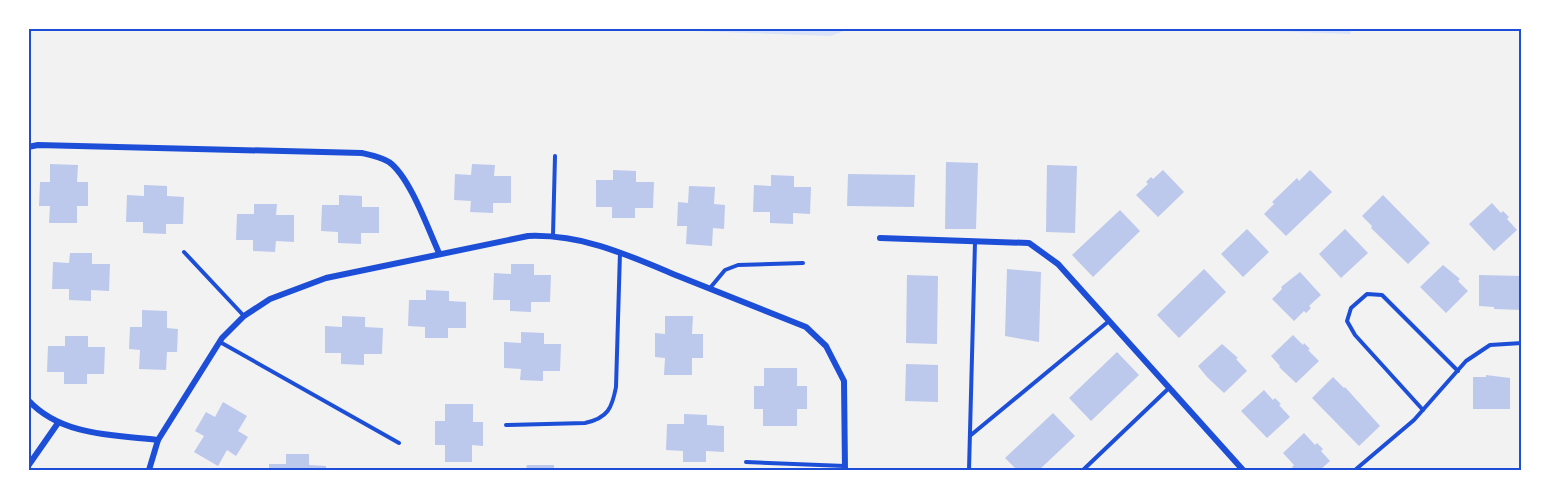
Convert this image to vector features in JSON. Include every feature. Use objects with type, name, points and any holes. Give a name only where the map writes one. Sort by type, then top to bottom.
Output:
[{"type":"street","points":[[28,147],[38,145],[159,147],[362,153],[375,156],[389,162],[406,182],[439,253]]},
{"type":"street","points":[[149,471],[158,440],[220,342],[244,316],[270,299],[326,278],[528,236],[553,235],[577,239],[620,252],[806,327],[826,346],[844,381],[845,468]]},
{"type":"street","points":[[880,238],[1029,243],[1058,264],[1243,471]]},
{"type":"street","points":[[28,400],[39,411],[58,423],[84,431],[158,440]]},
{"type":"street","points":[[28,466],[58,423]]},
{"type":"lane","points":[[553,235],[555,156]]},
{"type":"lane","points":[[969,471],[975,241]]},
{"type":"lane","points":[[184,252],[244,316]]},
{"type":"lane","points":[[506,425],[585,423],[596,421],[610,408],[616,387],[620,252]]},
{"type":"lane","points":[[710,288],[725,270],[738,265],[803,263]]},
{"type":"lane","points":[[1423,410],[1354,334],[1347,321],[1351,308],[1367,294],[1382,295],[1458,371]]},
{"type":"lane","points":[[970,435],[1110,321]]},
{"type":"lane","points":[[220,342],[399,443]]},
{"type":"lane","points":[[1355,471],[1414,420],[1466,361],[1490,345],[1521,343]]},
{"type":"lane","points":[[1083,471],[1169,388]]},
{"type":"lane","points":[[746,462],[845,468]]},
{"type":"shaded area","points":[[638,29],[849,29],[831,36]]},
{"type":"shaded area","points":[[1214,29],[1352,29],[1350,34]]},
{"type":"building","points":[[946,162],[978,163],[976,229],[945,229]]},
{"type":"building","points":[[50,164],[78,165],[77,182],[88,182],[88,206],[77,206],[77,223],[49,223],[50,206],[39,206],[40,182],[50,182]]},
{"type":"building","points":[[472,164],[495,165],[494,176],[511,176],[511,203],[493,203],[493,213],[470,212],[471,201],[454,200],[455,174],[471,175]]},
{"type":"building","points":[[1047,165],[1077,166],[1075,233],[1046,232]]},
{"type":"building","points":[[613,170],[636,171],[636,182],[654,182],[653,208],[635,208],[635,218],[612,218],[612,207],[596,207],[596,180],[613,180]]},
{"type":"building","points":[[1163,170],[1184,192],[1158,217],[1136,195],[1148,184],[1146,182],[1151,177],[1153,179]]},
{"type":"building","points":[[1310,170],[1332,192],[1286,236],[1264,214],[1274,204],[1272,202],[1297,178],[1299,181]]},
{"type":"building","points":[[848,174],[915,175],[914,207],[847,206]]},
{"type":"building","points":[[771,175],[794,176],[794,187],[811,187],[810,214],[793,213],[793,224],[770,223],[770,212],[753,212],[754,185],[771,186]]},
{"type":"building","points":[[144,185],[167,186],[167,196],[184,197],[183,224],[166,224],[166,234],[143,233],[143,222],[126,222],[127,195],[144,196]]},
{"type":"building","points":[[689,186],[715,187],[714,204],[725,205],[724,229],[713,228],[712,246],[686,244],[687,226],[677,226],[678,202],[688,203]]},
{"type":"building","points":[[339,195],[362,196],[362,207],[379,207],[379,233],[361,233],[361,244],[338,243],[338,232],[321,231],[322,205],[339,205]]},
{"type":"building","points":[[1383,195],[1430,243],[1408,264],[1371,228],[1372,226],[1362,216]]},
{"type":"building","points":[[1492,203],[1501,213],[1503,211],[1509,217],[1507,219],[1517,230],[1494,251],[1469,224]]},
{"type":"building","points":[[254,204],[277,204],[276,215],[294,215],[294,242],[276,241],[275,252],[253,251],[253,240],[236,240],[237,214],[254,214]]},
{"type":"building","points":[[1120,210],[1140,231],[1093,277],[1072,255]]},
{"type":"building","points":[[1247,229],[1269,252],[1243,277],[1221,254]]},
{"type":"building","points":[[1345,229],[1368,253],[1341,278],[1319,254]]},
{"type":"building","points":[[70,253],[92,253],[92,264],[110,264],[109,291],[91,290],[91,301],[69,300],[69,289],[52,289],[53,262],[69,263]]},
{"type":"building","points":[[511,264],[534,264],[534,275],[551,275],[550,302],[531,302],[531,312],[510,311],[510,300],[493,300],[494,273],[511,274]]},
{"type":"building","points":[[1443,265],[1460,279],[1458,281],[1468,291],[1446,313],[1420,287]]},
{"type":"building","points":[[1007,269],[1041,272],[1039,342],[1005,336]]},
{"type":"building","points":[[1204,269],[1226,292],[1179,338],[1157,315]]},
{"type":"building","points":[[1300,272],[1321,295],[1309,306],[1311,308],[1306,313],[1304,311],[1294,321],[1272,299],[1282,289],[1281,287]]},
{"type":"building","points":[[907,275],[938,276],[937,344],[906,343]]},
{"type":"building","points":[[1479,275],[1522,276],[1522,310],[1479,306]]},
{"type":"building","points":[[426,290],[449,291],[449,301],[466,302],[466,328],[448,328],[448,338],[425,338],[425,327],[408,326],[409,300],[426,300]]},
{"type":"building","points":[[142,310],[167,311],[167,328],[178,329],[177,352],[167,352],[166,370],[139,369],[140,350],[129,349],[130,327],[142,327]]},
{"type":"building","points":[[342,316],[365,317],[365,327],[383,328],[382,354],[364,354],[364,365],[341,364],[341,353],[325,353],[325,326],[342,327]]},
{"type":"building","points":[[665,316],[693,316],[692,334],[703,334],[703,358],[692,358],[692,375],[664,375],[665,358],[655,357],[655,333],[665,334]]},
{"type":"building","points":[[521,332],[544,333],[544,344],[561,344],[560,371],[543,371],[543,381],[520,380],[521,369],[504,368],[504,342],[521,343]]},
{"type":"building","points":[[1293,335],[1310,349],[1308,350],[1319,361],[1296,383],[1271,356]]},
{"type":"building","points":[[65,336],[88,336],[88,347],[105,347],[104,374],[87,374],[87,384],[64,384],[64,372],[47,372],[48,346],[65,346]]},
{"type":"building","points":[[1222,344],[1238,358],[1236,359],[1247,371],[1224,393],[1198,366]]},
{"type":"building","points":[[1117,352],[1139,375],[1091,421],[1069,398]]},
{"type":"building","points":[[906,364],[938,365],[938,402],[905,401]]},
{"type":"building","points":[[764,368],[797,368],[797,386],[807,386],[807,409],[797,409],[797,426],[763,426],[763,409],[754,409],[754,386],[764,386]]},
{"type":"building","points":[[1486,375],[1510,378],[1510,409],[1473,409],[1473,377],[1486,377]]},
{"type":"building","points":[[1333,377],[1380,426],[1359,446],[1312,398]]},
{"type":"building","points":[[1264,390],[1273,400],[1275,398],[1281,404],[1279,405],[1290,417],[1267,438],[1241,411]]},
{"type":"building","points":[[223,402],[247,416],[238,431],[248,437],[236,456],[227,450],[218,466],[194,452],[204,436],[195,431],[206,412],[215,417]]},
{"type":"building","points":[[445,404],[473,404],[473,422],[483,422],[483,446],[472,445],[472,462],[445,462],[445,445],[435,445],[435,421],[445,421]]},
{"type":"building","points":[[1053,413],[1075,436],[1039,470],[1017,470],[1005,458]]},
{"type":"building","points":[[684,414],[707,415],[707,425],[724,426],[724,452],[706,451],[706,462],[683,462],[683,451],[666,450],[667,424],[684,424]]},
{"type":"building","points":[[1304,433],[1315,445],[1317,443],[1323,449],[1321,451],[1330,461],[1320,470],[1295,470],[1292,467],[1294,465],[1283,453]]},
{"type":"building","points":[[286,454],[309,454],[309,465],[326,466],[326,470],[269,470],[269,464],[286,464]]},
{"type":"building","points":[[527,465],[554,465],[554,470],[526,470]]}]
